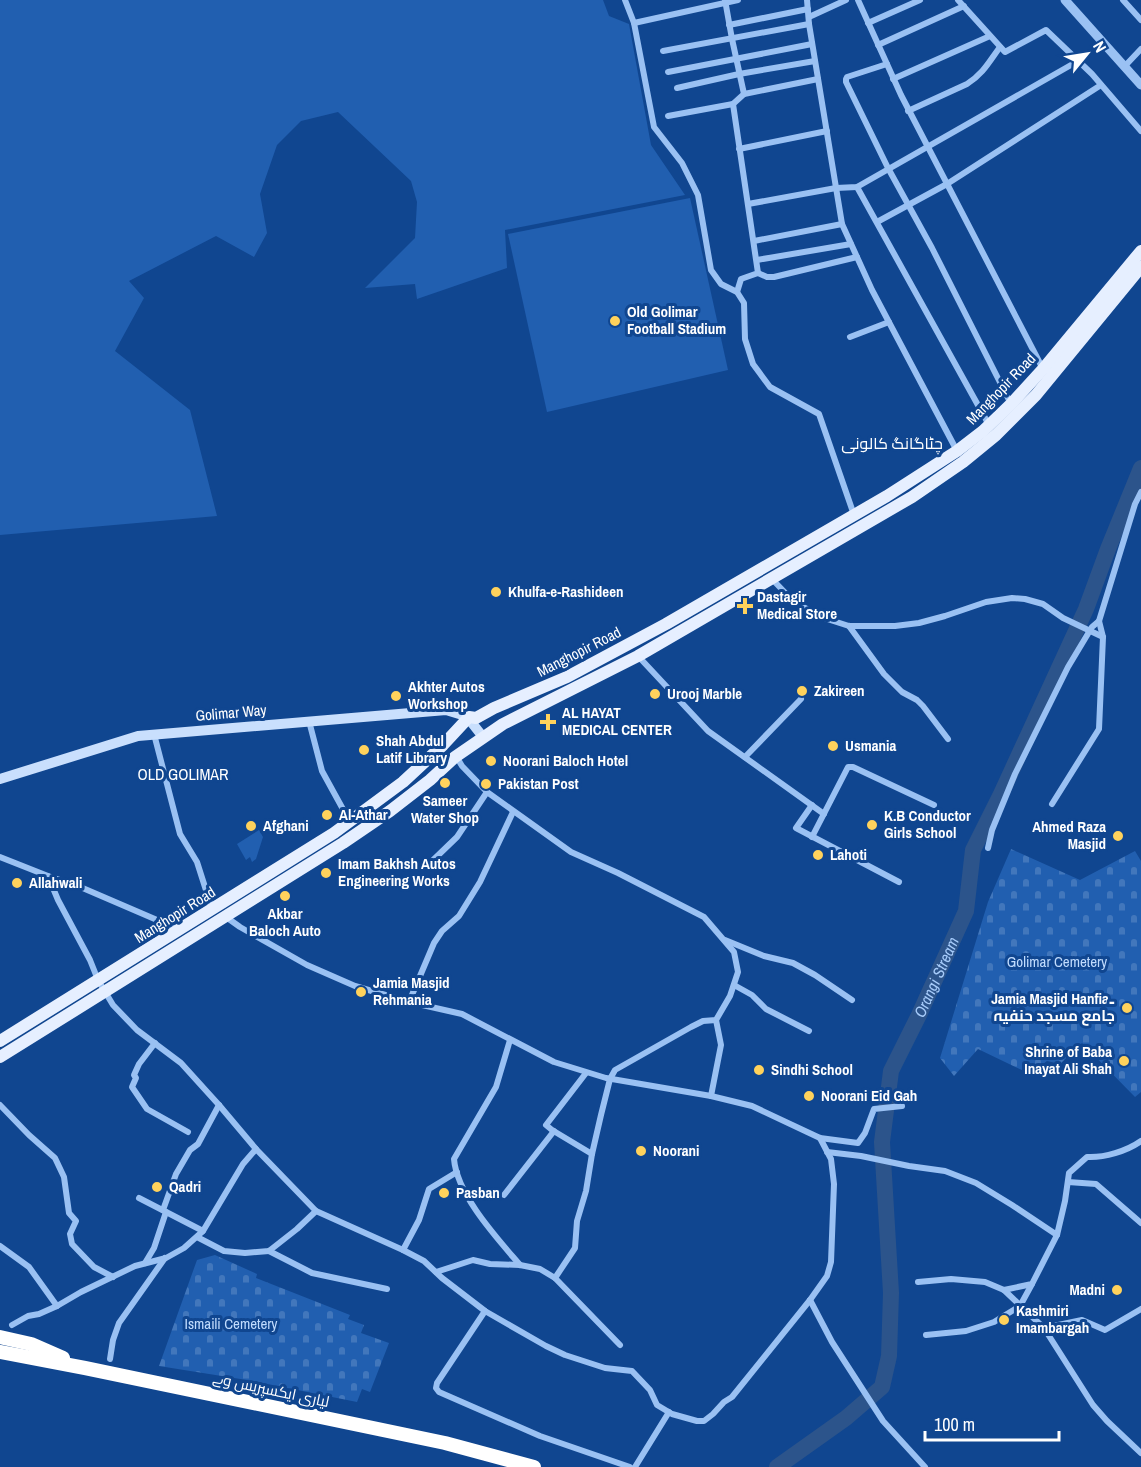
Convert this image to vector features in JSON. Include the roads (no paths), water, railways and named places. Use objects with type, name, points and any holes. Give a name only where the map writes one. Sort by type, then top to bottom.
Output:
[{"type":"highway","points":[[0,1336],[31,1344],[85,1368]]},
{"type":"highway","name":"لیاری ایکسپریس وے","points":[[0,1352],[445,1443],[534,1467]]},
{"type":"main road","name":"Manghopir Road","points":[[0,1041],[350,822],[404,782],[469,717],[476,718],[567,677],[666,624],[886,496],[957,451],[1011,404],[1141,251]]},
{"type":"main road","name":"Manghopir Road","points":[[0,1057],[343,843],[390,811],[456,756],[503,724],[638,656],[912,497],[963,462],[996,435],[1036,395],[1141,267]]},
{"type":"main road","name":"Golimar Way","points":[[0,779],[138,736],[446,710],[469,717]]},
{"type":"main road","points":[[469,717],[483,737]]},
{"type":"street","points":[[625,0],[634,23],[654,127],[682,163],[698,195],[711,270],[720,284],[736,292],[744,303],[745,339],[753,364],[770,387],[819,414],[854,515]]},
{"type":"street","points":[[634,23],[725,1],[738,0]]},
{"type":"street","points":[[807,0],[812,44],[842,224],[872,290],[957,451]]},
{"type":"street","points":[[663,51],[732,39],[809,21],[846,0]]},
{"type":"street","points":[[858,0],[908,111],[1042,369]]},
{"type":"street","points":[[868,23],[920,0]]},
{"type":"street","points":[[958,0],[1005,52],[1046,30],[1078,60],[1141,131]]},
{"type":"street","points":[[1065,0],[1141,85]]},
{"type":"street","points":[[1123,0],[1141,20]]},
{"type":"street","points":[[725,1],[744,93]]},
{"type":"street","points":[[878,45],[964,6]]},
{"type":"street","points":[[729,25],[808,9]]},
{"type":"street","points":[[893,79],[990,36]]},
{"type":"street","points":[[668,72],[812,44]]},
{"type":"street","points":[[908,111],[967,84],[981,75],[1000,47]]},
{"type":"street","points":[[1124,67],[1141,49]]},
{"type":"street","points":[[748,204],[836,188],[857,187],[1078,60]]},
{"type":"street","points":[[677,88],[739,74],[815,61]]},
{"type":"street","points":[[887,64],[847,77],[845,80],[888,168],[932,248],[1011,404]]},
{"type":"street","points":[[668,116],[733,104],[744,93],[818,78]]},
{"type":"street","points":[[877,222],[947,184],[1101,85]]},
{"type":"street","points":[[733,104],[758,273]]},
{"type":"street","points":[[740,149],[827,131]]},
{"type":"street","points":[[857,187],[989,425]]},
{"type":"street","points":[[753,241],[842,224]]},
{"type":"street","points":[[757,260],[851,244]]},
{"type":"street","points":[[736,292],[741,279],[758,273],[774,277],[857,257]]},
{"type":"street","points":[[850,337],[889,322]]},
{"type":"street","points":[[988,848],[992,830],[1015,774],[1068,667],[1090,630],[1099,621],[1135,504],[1141,492]]},
{"type":"street","points":[[772,579],[794,602],[821,616],[849,626],[896,626],[919,623],[986,602],[1012,598],[1043,604],[1063,618],[1103,637]]},
{"type":"street","points":[[1052,804],[1099,729],[1103,637],[1099,621]]},
{"type":"street","points":[[849,626],[884,674],[902,692],[923,706],[948,739]]},
{"type":"street","points":[[638,656],[708,731],[824,814]]},
{"type":"street","points":[[745,757],[801,699]]},
{"type":"street","points":[[309,721],[322,771],[350,822]]},
{"type":"street","points":[[154,734],[180,834],[196,862],[212,910]]},
{"type":"street","points":[[456,756],[462,766],[487,792],[513,812],[571,852],[704,917],[734,952],[738,972],[730,996],[716,1020],[721,1045],[711,1096]]},
{"type":"street","points":[[812,837],[848,767],[853,766],[934,805]]},
{"type":"street","points":[[428,865],[457,837],[487,792]]},
{"type":"street","points":[[812,805],[796,828],[899,882]]},
{"type":"street","points":[[409,1002],[434,943],[442,931],[459,916],[480,882],[513,812]]},
{"type":"street","points":[[0,857],[78,886],[179,929]]},
{"type":"street","points":[[48,876],[98,980],[113,1005],[137,1030],[181,1063],[256,1149],[316,1211],[424,1261],[486,1311],[546,1346],[605,1368],[632,1371],[650,1390],[657,1405],[669,1412],[697,1421],[704,1421],[713,1414],[732,1397],[827,1275],[831,1262],[834,1184],[831,1159],[820,1138]]},
{"type":"street","points":[[225,916],[307,965],[355,986],[409,1002],[462,1014],[554,1062],[586,1073],[711,1096],[752,1106],[820,1138],[858,1143],[865,1133],[874,1109],[902,1106]]},
{"type":"street","points":[[724,940],[764,956],[793,963],[852,1000]]},
{"type":"street","points":[[734,984],[752,995],[766,1009],[809,1031]]},
{"type":"street","points":[[555,1278],[575,1248],[577,1221],[586,1191],[592,1154],[610,1079],[615,1070],[703,1021],[716,1020]]},
{"type":"street","points":[[510,1040],[496,1087],[454,1159],[466,1193],[481,1219],[520,1265]]},
{"type":"street","points":[[155,1043],[139,1064],[132,1088],[147,1109],[188,1132]]},
{"type":"street","points":[[586,1073],[546,1125],[592,1154]]},
{"type":"street","points":[[0,1105],[55,1158],[64,1177],[69,1213],[76,1221],[70,1234],[72,1244],[94,1267],[113,1277]]},
{"type":"street","points":[[146,1263],[154,1248],[176,1174],[190,1150],[198,1144],[219,1105]]},
{"type":"street","points":[[504,1195],[554,1131]]},
{"type":"street","points":[[926,1335],[966,1331],[994,1322],[1020,1306],[1057,1235],[1069,1173],[1087,1156],[1100,1158],[1141,1141]]},
{"type":"street","points":[[12,1325],[28,1316],[57,1306],[135,1266],[166,1258],[184,1248],[203,1231],[243,1164],[256,1149]]},
{"type":"street","points":[[827,1152],[945,1171],[976,1183],[1057,1235]]},
{"type":"street","points":[[403,1250],[419,1220],[429,1189],[457,1172]]},
{"type":"street","points":[[1068,1182],[1096,1184],[1141,1223]]},
{"type":"street","points":[[139,1198],[203,1231]]},
{"type":"street","points":[[269,1251],[316,1211]]},
{"type":"street","points":[[197,1237],[224,1251],[245,1253],[269,1251],[312,1273],[387,1289]]},
{"type":"street","points":[[0,1246],[29,1267],[57,1306]]},
{"type":"street","points":[[110,1359],[119,1323],[166,1258]]},
{"type":"street","points":[[436,1272],[473,1260],[540,1269],[555,1278],[620,1345]]},
{"type":"street","points":[[918,1282],[951,1279],[985,1282],[1004,1290],[1044,1328],[1093,1405],[1141,1453]]},
{"type":"street","points":[[1004,1290],[1032,1284]]},
{"type":"street","points":[[810,1299],[832,1342],[883,1421],[925,1467]]},
{"type":"street","points":[[1044,1328],[1082,1320],[1105,1330],[1141,1309]]},
{"type":"street","points":[[486,1311],[435,1388],[439,1392],[540,1436],[630,1467]]},
{"type":"street","points":[[635,1467],[669,1412]]},
{"type":"waterway","name":"Orangi Stream","points":[[777,1467],[846,1418],[882,1387],[889,1356],[891,1293],[882,1142],[891,1071],[966,911],[973,850],[1086,609],[1141,468]]},
{"type":"place","name":"Old Golimar Football Stadium","points":[[615,321]]},
{"type":"place","name":"Khulfa-e-Rashideen","points":[[496,592]]},
{"type":"place","name":"Dastagir Medical Store","points":[[745,606]]},
{"type":"place","name":"Zakireen","points":[[802,691]]},
{"type":"place","name":"Urooj Marble","points":[[655,694]]},
{"type":"place","name":"Akhter Autos Workshop","points":[[396,696]]},
{"type":"place","name":"AL HAYAT MEDICAL CENTER","points":[[548,722]]},
{"type":"place","name":"Usmania","points":[[833,746]]},
{"type":"place","name":"Shah Abdul Latif Library","points":[[364,750]]},
{"type":"place","name":"Noorani Baloch Hotel","points":[[491,761]]},
{"type":"place","name":"Sameer Water Shop","points":[[445,783]]},
{"type":"place","name":"Pakistan Post","points":[[486,784]]},
{"type":"place","name":"Al-Athar","points":[[327,815]]},
{"type":"place","name":"K.B Conductor Girls School","points":[[872,825]]},
{"type":"place","name":"Afghani","points":[[251,826]]},
{"type":"place","name":"Ahmed Raza Masjid","points":[[1118,836]]},
{"type":"place","name":"Lahoti","points":[[818,855]]},
{"type":"place","name":"Imam Bakhsh Autos Engineering Works","points":[[326,873]]},
{"type":"place","name":"Allahwali","points":[[17,883]]},
{"type":"place","name":"Akbar Baloch Auto","points":[[285,896]]},
{"type":"place","name":"Jamia Masjid Rehmania","points":[[361,992]]},
{"type":"place","name":"Jamia Masjid Hanfia۔ جامع مسجد حنفیہ","points":[[1127,1008]]},
{"type":"place","name":"Shrine of Baba Inayat Ali Shah","points":[[1124,1061]]},
{"type":"place","name":"Sindhi School","points":[[759,1070]]},
{"type":"place","name":"Noorani Eid Gah","points":[[809,1096]]},
{"type":"place","name":"Noorani","points":[[641,1151]]},
{"type":"place","name":"Qadri","points":[[157,1187]]},
{"type":"place","name":"Pasban","points":[[444,1193]]},
{"type":"place","name":"Madni","points":[[1117,1290]]},
{"type":"place","name":"Kashmiri Imambargah","points":[[1004,1320]]},
{"type":"district","name":"چٹاگانگ کالونی","points":[[892,443]]},
{"type":"district","name":"OLD GOLIMAR","points":[[183,774]]},
{"type":"park label","name":"Golimar Cemetery","points":[[1057,962]]},
{"type":"park label","name":"Ismaili Cemetery","points":[[231,1324]]}]
